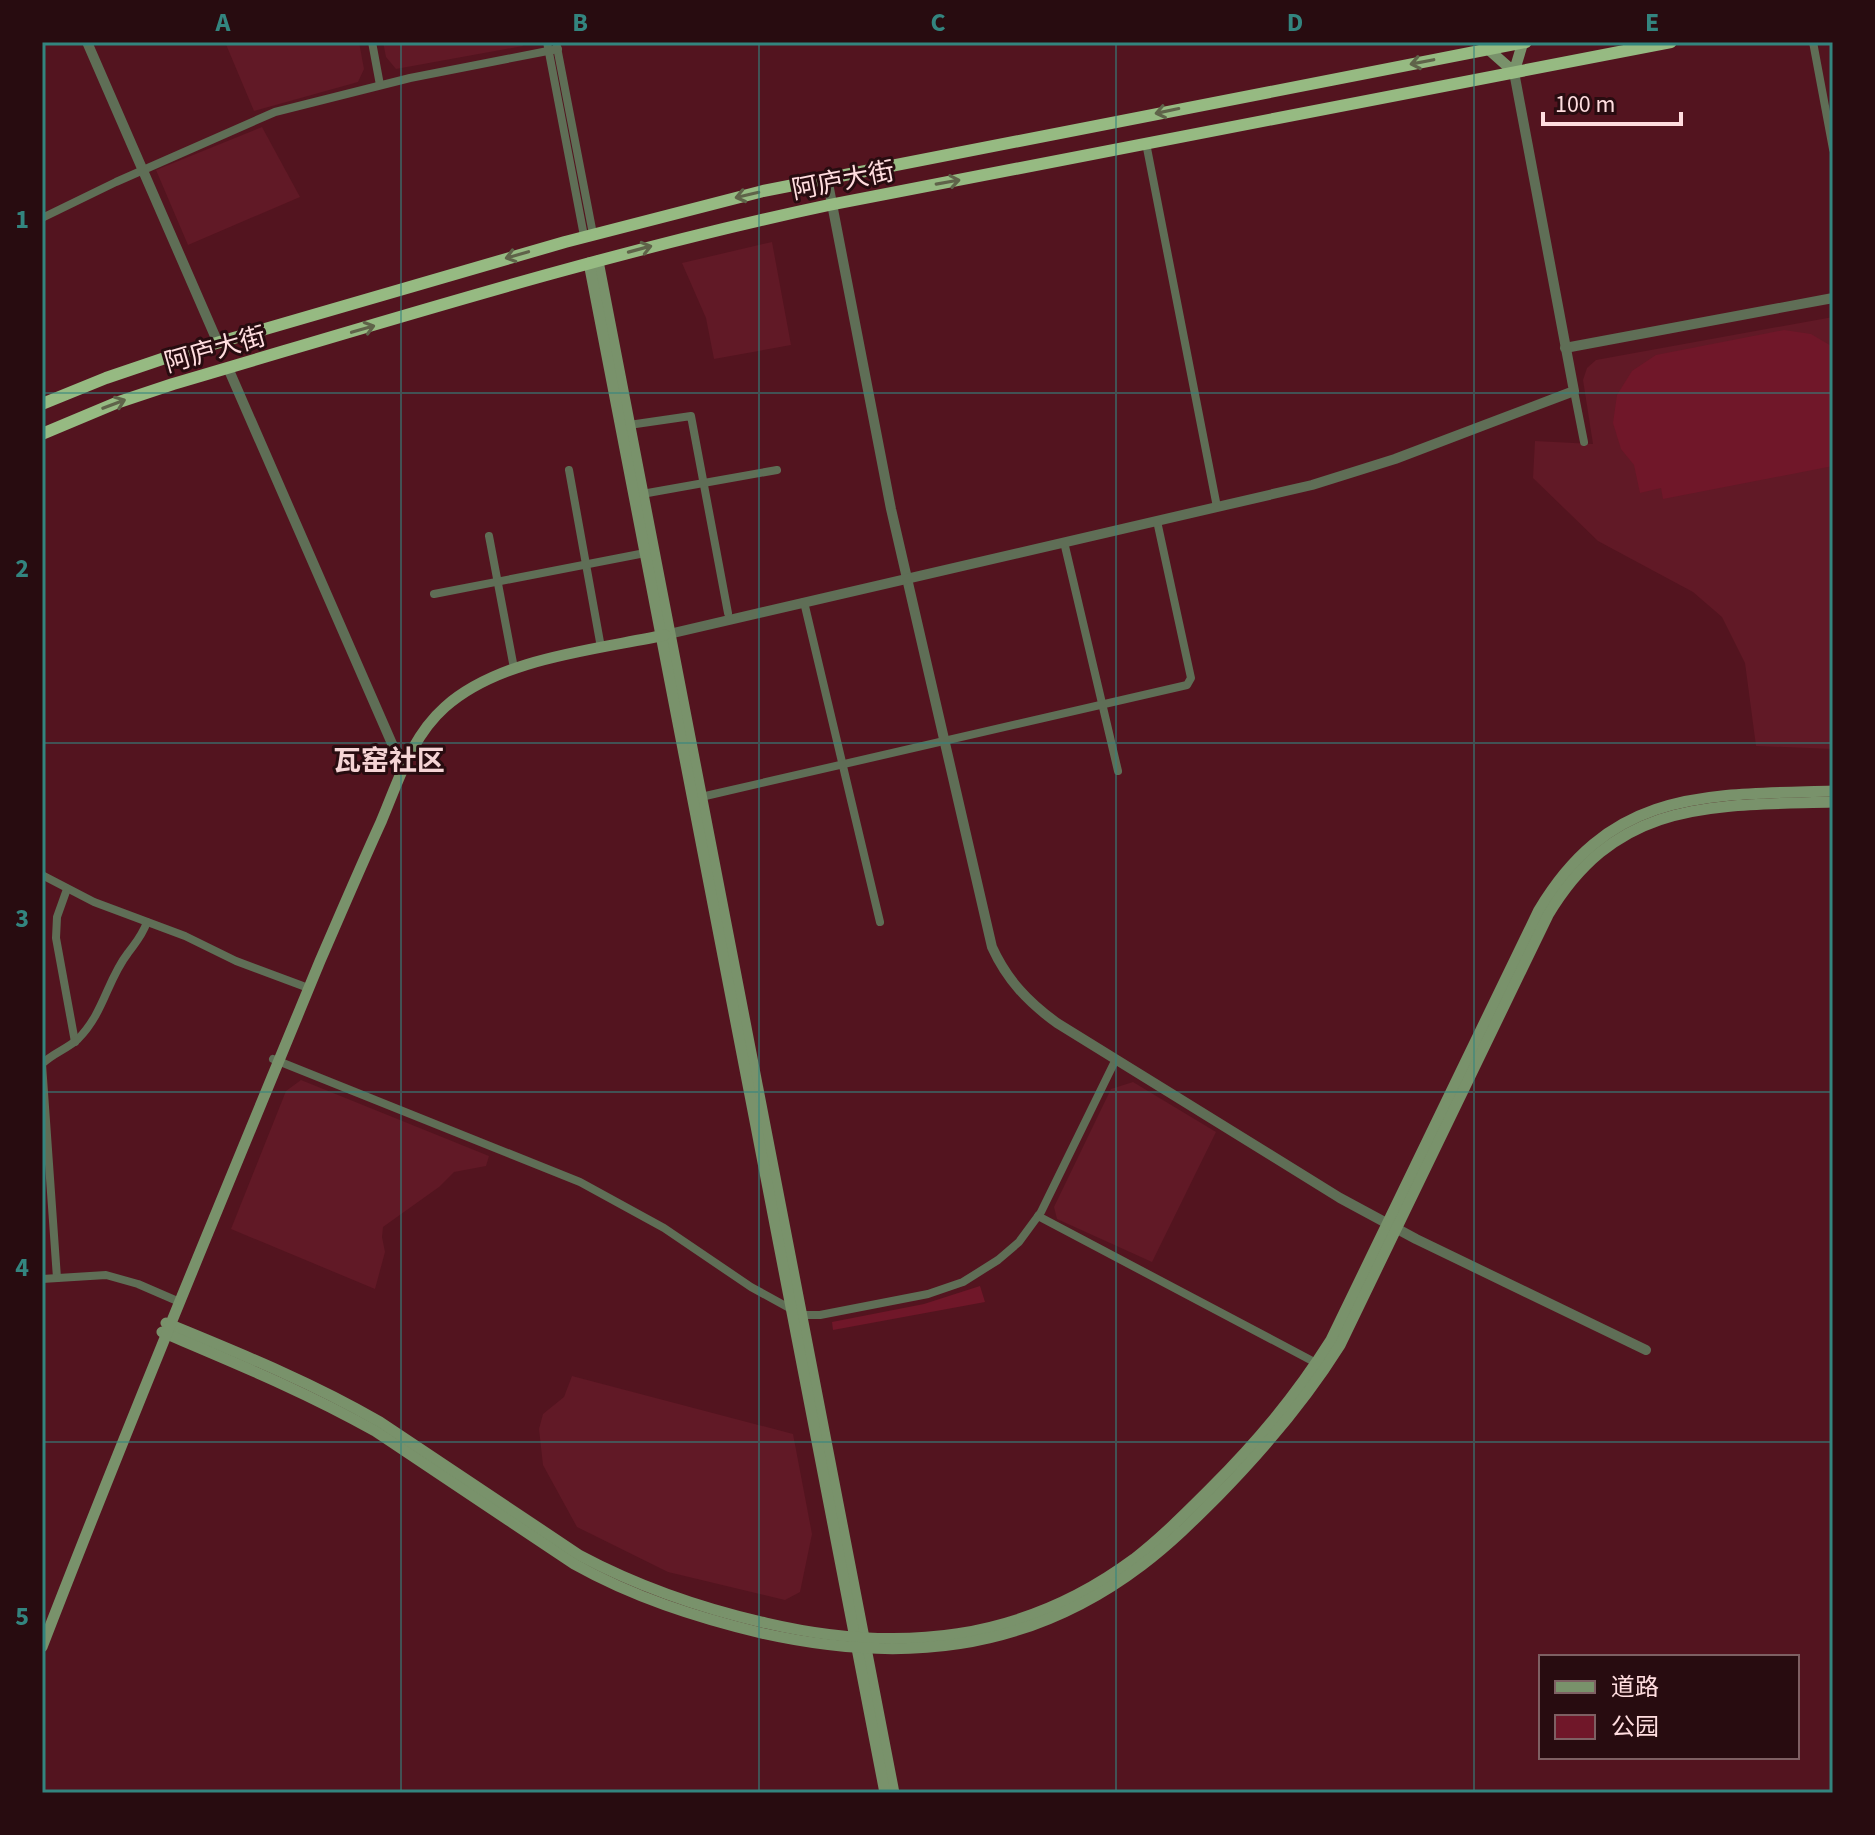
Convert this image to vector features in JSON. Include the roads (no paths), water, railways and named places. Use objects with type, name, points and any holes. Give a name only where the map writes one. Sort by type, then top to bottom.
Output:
[{"type":"highway","name":"阿庐大街","points":[[42,404],[106,378],[218,343],[588,235],[701,206],[1487,46],[1524,42]]},
{"type":"highway","name":"阿庐大街","points":[[42,434],[116,403],[228,368],[593,262],[708,232],[832,204],[1671,42]]},
{"type":"main road","points":[[1487,46],[1514,72],[1524,42]]},
{"type":"main road","points":[[593,262],[629,425],[664,631],[797,1312]]},
{"type":"main road","points":[[593,262],[645,553],[701,797],[860,1644],[885,1793]]},
{"type":"main road","points":[[42,1631],[276,1060],[303,986],[411,738],[439,704],[474,679],[513,663],[600,642],[664,631]]},
{"type":"main road","points":[[42,1647],[167,1328],[175,1300],[416,741],[433,719],[466,691],[500,674],[664,631]]},
{"type":"main road","points":[[1392,1226],[1539,910],[1565,871],[1589,846],[1630,820],[1679,802],[1714,797],[1833,791]]},
{"type":"main road","points":[[167,1328],[281,1370],[351,1405],[565,1545],[620,1576],[673,1597],[735,1616],[860,1644],[921,1639],[981,1629],[1049,1608],[1090,1588],[1135,1558],[1173,1526],[1264,1434],[1321,1366],[1331,1340],[1392,1226],[1548,915],[1564,890],[1590,860],[1635,829],[1681,812],[1714,807],[1833,802]]},
{"type":"main road","points":[[860,1644],[894,1793]]},
{"type":"street","points":[[87,42],[218,343]]},
{"type":"street","points":[[372,42],[380,85]]},
{"type":"street","points":[[1813,42],[1833,149]]},
{"type":"street","points":[[42,218],[275,112],[553,46],[588,235]]},
{"type":"street","points":[[1514,72],[1584,442]]},
{"type":"street","points":[[1146,143],[1216,504]]},
{"type":"street","points":[[827,178],[906,575],[944,742],[992,947],[1011,981],[1037,1008],[1340,1198],[1646,1350]]},
{"type":"street","points":[[1565,348],[1833,298]]},
{"type":"street","points":[[228,368],[400,762]]},
{"type":"street","points":[[664,631],[728,613],[1157,521],[1361,464],[1573,388]]},
{"type":"street","points":[[629,425],[691,416],[728,613]]},
{"type":"street","points":[[569,470],[600,642]]},
{"type":"street","points":[[642,494],[777,470]]},
{"type":"street","points":[[664,631],[804,602],[906,575],[1216,504]]},
{"type":"street","points":[[701,797],[1184,686],[1191,678],[1157,521]]},
{"type":"street","points":[[489,536],[513,663]]},
{"type":"street","points":[[1064,542],[1118,771]]},
{"type":"street","points":[[434,594],[645,553]]},
{"type":"street","points":[[804,602],[880,922]]},
{"type":"street","points":[[42,875],[67,889],[194,940],[236,961],[303,986]]},
{"type":"street","points":[[67,889],[57,917],[56,938],[75,1042]]},
{"type":"street","points":[[57,1278],[42,1064],[75,1042],[97,1016],[127,954],[141,938],[147,922]]},
{"type":"street","points":[[276,1060],[580,1182],[664,1228],[751,1287],[797,1312],[846,1310],[928,1294],[952,1287],[998,1260],[1019,1242],[1038,1216],[1116,1059]]},
{"type":"street","points":[[1038,1216],[1321,1366]]},
{"type":"street","points":[[42,1279],[106,1275],[138,1284],[175,1300]]},
{"type":"district","name":"瓦窑社区","points":[[389,760]]}]
